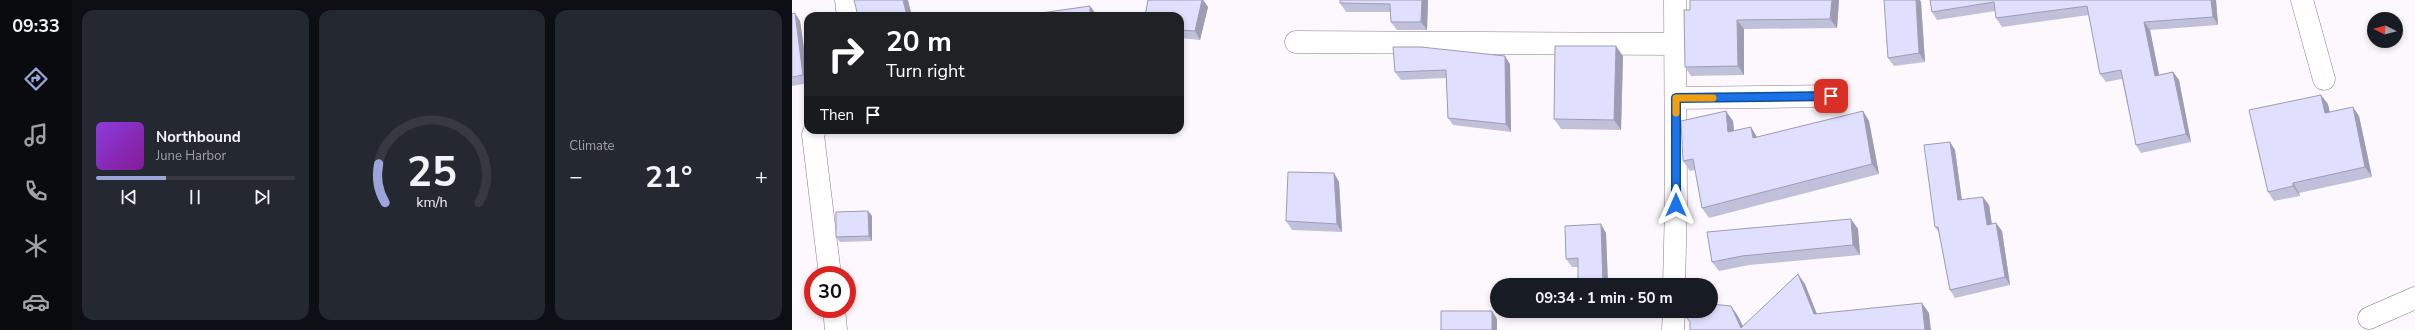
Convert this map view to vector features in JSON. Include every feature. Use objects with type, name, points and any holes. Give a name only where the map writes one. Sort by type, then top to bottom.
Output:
[{"type":"street","points":[[846,0],[848,12]]},
{"type":"street","points":[[1674,0],[1676,98],[1674,278]]},
{"type":"street","points":[[2302,0],[2324,79]]},
{"type":"street","points":[[1296,42],[1675,44]]},
{"type":"street","points":[[1676,98],[1831,96]]},
{"type":"street","points":[[813,134],[829,266]]},
{"type":"street","points":[[2369,318],[2415,298]]},
{"type":"street","points":[[835,318],[836,330]]},
{"type":"street","points":[[1673,330],[1674,318]]},
{"type":"building","points":[[854,0],[903,0],[906,12],[857,12]]},
{"type":"building","points":[[1148,0],[1202,0],[1195,31],[1184,30],[1184,12],[1146,12]]},
{"type":"building","points":[[1340,0],[1422,0],[1421,22],[1391,22],[1390,4],[1340,3]]},
{"type":"building","points":[[1690,0],[1832,0],[1830,19],[1737,20],[1738,66],[1685,67],[1684,10],[1690,10]]},
{"type":"building","points":[[1884,0],[1916,0],[1919,53],[1888,58]]},
{"type":"building","points":[[1930,0],[2211,0],[2213,17],[2144,22],[2155,76],[2173,72],[2186,134],[2136,145],[2121,70],[2100,74],[2087,6],[1996,18],[1994,2],[1932,12]]},
{"type":"building","points":[[1090,6],[1090,12],[1048,12]]},
{"type":"building","points":[[795,13],[803,75],[792,77],[792,14]]},
{"type":"building","points":[[1555,46],[1616,46],[1614,120],[1554,119]]},
{"type":"building","points":[[1393,47],[1421,47],[1505,56],[1506,124],[1448,118],[1446,70],[1395,72]]},
{"type":"building","points":[[2321,95],[2325,113],[2353,107],[2365,167],[2293,183],[2293,186],[2268,192],[2249,110]]},
{"type":"building","points":[[1726,111],[1728,132],[1751,127],[1753,138],[1863,111],[1872,164],[1702,208],[1693,159],[1683,161],[1681,121]]},
{"type":"building","points":[[1950,142],[1958,200],[1983,197],[1987,225],[1996,223],[2005,277],[1950,290],[1938,227],[1935,227],[1924,145]]},
{"type":"building","points":[[1288,172],[1334,173],[1337,224],[1286,221]]},
{"type":"building","points":[[868,211],[869,236],[836,237],[836,212]]},
{"type":"building","points":[[1851,219],[1853,245],[1742,256],[1712,262],[1707,232]]},
{"type":"building","points":[[1601,224],[1603,278],[1578,278],[1578,258],[1566,259],[1565,226]]},
{"type":"building","points":[[1798,274],[1814,314],[1922,303],[1925,330],[1690,330],[1690,322],[1687,318],[1718,318],[1718,305],[1731,306],[1741,328]]},
{"type":"building","points":[[1441,311],[1490,311],[1490,318],[1492,318],[1492,330],[1441,330]]},
{"type":"slow traffic","points":[[1676,113],[1676,98],[1713,98]]},
{"type":"route","points":[[1676,205],[1676,98],[1831,96]]}]
